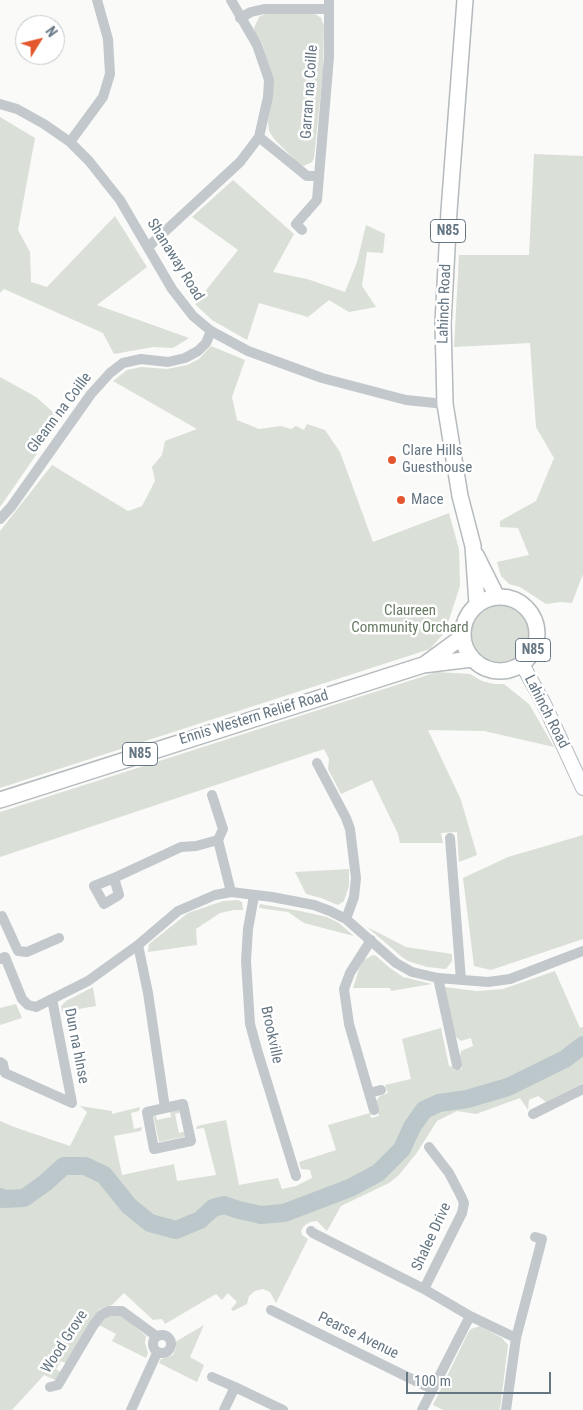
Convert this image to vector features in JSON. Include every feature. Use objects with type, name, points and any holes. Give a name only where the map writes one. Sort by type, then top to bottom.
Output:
[{"type":"main road","name":"Lahinch Road","points":[[465,0],[443,323],[445,404],[460,496],[473,546],[497,597]]},
{"type":"main road","name":"Lahinch Road","points":[[473,546],[477,604]]},
{"type":"main road","points":[[472,659],[465,649],[462,637],[464,625],[469,614],[477,604],[497,597]]},
{"type":"main road","name":"N85","points":[[472,659],[480,666],[496,671],[512,670],[522,664],[535,646],[537,635],[535,624],[524,606],[516,601],[497,597]]},
{"type":"main road","name":"Ennis Western Relief Road","points":[[423,666],[462,637]]},
{"type":"main road","name":"Ennis Western Relief Road","points":[[0,800],[423,666],[472,659]]},
{"type":"main road","name":"Lahinch Road","points":[[522,664],[581,780]]},
{"type":"street","points":[[70,142],[103,97],[110,74],[108,39],[97,0]]},
{"type":"street","points":[[148,247],[240,162],[259,137],[267,102],[269,80],[257,45],[231,0]]},
{"type":"street","name":"Garran na Coille","points":[[240,18],[251,12],[264,9],[329,5],[329,57],[317,200],[296,224],[302,230]]},
{"type":"street","name":"Shanaway Road","points":[[0,104],[17,109],[44,124],[70,142],[89,161],[110,185],[130,215],[177,296],[193,316],[211,331],[248,351],[322,378],[406,400],[445,404]]},
{"type":"street","points":[[259,137],[307,176],[319,176]]},
{"type":"street","name":"Gleann na Coille","points":[[0,519],[11,507],[91,394],[110,373],[123,363],[142,360],[168,362],[185,358],[198,351],[206,343],[211,331]]},
{"type":"street","points":[[317,763],[346,818],[350,830],[356,878],[354,897],[346,919],[396,963],[412,972],[438,978],[488,982],[510,979],[583,951]]},
{"type":"street","points":[[212,795],[223,829],[218,840],[231,892]]},
{"type":"street","points":[[450,838],[461,980]]},
{"type":"street","points":[[114,878],[182,847],[196,846],[218,840]]},
{"type":"street","name":"Dun na hInse","points":[[59,938],[28,952],[18,951],[3,958],[22,999],[28,1006],[36,1007],[88,981],[138,945],[178,911],[215,895],[231,892],[272,897],[314,905],[330,910],[346,919]]},
{"type":"street","name":"Brookville","points":[[254,896],[248,929],[246,961],[250,1024],[296,1176]]},
{"type":"street","points":[[2,916],[18,951]]},
{"type":"street","points":[[371,940],[350,973],[344,989],[349,1024],[374,1110]]},
{"type":"street","points":[[138,945],[148,993],[165,1108]]},
{"type":"street","points":[[438,978],[457,1065]]},
{"type":"street","name":"Dun na hInse","points":[[0,1062],[3,1064],[5,1073],[72,1103],[52,999]]},
{"type":"street","points":[[533,1114],[583,1089]]},
{"type":"street","points":[[369,1093],[381,1090]]},
{"type":"street","points":[[184,1104],[191,1140],[154,1149],[147,1112],[165,1108],[184,1104]]},
{"type":"street","name":"Shalee Drive","points":[[424,1290],[462,1213],[464,1203],[449,1173],[429,1147]]},
{"type":"street","name":"Shalee Drive","points":[[312,1231],[470,1316],[516,1338]]},
{"type":"street","points":[[506,1410],[516,1338],[542,1239],[535,1237]]},
{"type":"street","name":"Pearse Avenue","points":[[270,1310],[432,1389]]},
{"type":"street","name":"Wood Grove","points":[[50,1387],[58,1385],[93,1326],[101,1315],[109,1311],[122,1311],[156,1336]]},
{"type":"street","points":[[422,1410],[470,1316]]},
{"type":"street","points":[[160,1334],[165,1335],[171,1343],[170,1348],[162,1354],[157,1352],[152,1347],[152,1341],[160,1334]]},
{"type":"street","points":[[131,1410],[157,1352]]},
{"type":"street","points":[[212,1377],[283,1410]]},
{"type":"street","points":[[224,1410],[235,1387]]},
{"type":"green space","points":[[267,13],[315,14],[321,18],[324,26],[323,73],[314,158],[312,162],[304,166],[300,165],[275,140],[269,131],[272,76],[262,43],[254,28],[259,17]]},
{"type":"green space","points":[[0,117],[35,138],[18,230],[30,252],[31,282],[47,287],[115,216],[147,267],[97,305],[189,338],[173,348],[153,347],[114,354],[103,333],[4,289],[0,293]]},
{"type":"green space","points":[[534,154],[583,156],[583,574],[572,603],[546,604],[520,587],[509,584],[501,576],[497,562],[529,555],[518,528],[500,527],[500,521],[536,501],[554,458],[536,427],[530,343],[454,347],[459,255],[529,255]]},
{"type":"green space","points":[[233,180],[294,234],[273,272],[307,279],[345,292],[357,262],[366,225],[385,234],[383,253],[367,252],[362,286],[376,307],[349,312],[329,300],[308,317],[259,303],[247,340],[212,320],[195,304],[238,250],[192,217]]},
{"type":"green space","name":"Claureen Community Orchard","points":[[211,346],[245,360],[232,397],[237,420],[259,429],[281,426],[291,429],[296,426],[304,430],[307,424],[325,430],[340,452],[373,542],[449,513],[459,549],[460,586],[445,632],[430,649],[0,788],[0,531],[52,465],[128,511],[142,506],[155,481],[152,467],[162,455],[165,441],[197,429],[113,381],[127,370],[141,367],[167,369],[187,365],[199,359]]},
{"type":"green space","points":[[0,377],[36,397],[61,419],[0,507]]},
{"type":"green space","points":[[501,601],[513,604],[524,611],[531,622],[534,634],[531,646],[524,657],[513,664],[501,667],[489,664],[478,657],[471,646],[468,634],[471,622],[478,611],[489,604]]},
{"type":"green space","points":[[437,672],[470,674],[482,681],[504,684],[529,704],[554,747],[484,731],[428,730],[461,800],[477,855],[459,862],[457,832],[441,833],[443,843],[400,843],[398,834],[372,780],[341,794],[328,769],[329,759],[324,749],[0,857],[0,812]]},
{"type":"green space","points":[[583,835],[583,939],[491,970],[474,966],[463,878],[508,857]]},
{"type":"green space","points":[[349,869],[349,886],[344,901],[338,905],[306,894],[295,872]]},
{"type":"green space","points":[[238,900],[242,902],[243,910],[220,913],[196,929],[197,945],[148,952],[149,944],[188,913],[223,901]]},
{"type":"green space","points":[[260,904],[327,917],[339,923],[354,936],[304,923],[288,912],[259,908]]},
{"type":"green space","points":[[367,927],[406,947],[452,954],[452,961],[446,969],[427,967],[408,961]]},
{"type":"green space","points":[[373,955],[403,977],[432,984],[391,991],[390,988],[353,988],[364,960]]},
{"type":"green space","points":[[555,971],[580,1028],[583,1027],[583,1083],[546,1102],[538,1096],[529,1100],[528,1110],[520,1098],[476,1114],[457,1111],[437,1121],[416,1154],[398,1176],[389,1183],[341,1206],[327,1231],[317,1221],[310,1222],[304,1226],[301,1231],[302,1235],[308,1239],[276,1303],[270,1292],[263,1289],[255,1291],[249,1296],[247,1304],[233,1311],[231,1309],[237,1302],[228,1293],[222,1300],[216,1294],[165,1324],[162,1319],[153,1320],[124,1293],[112,1305],[98,1310],[67,1364],[61,1361],[56,1369],[62,1373],[55,1380],[44,1375],[12,1410],[0,1410],[0,1121],[70,1146],[87,1112],[80,1106],[112,1111],[112,1114],[140,1107],[139,1111],[131,1113],[134,1129],[142,1127],[141,1131],[114,1136],[122,1175],[174,1164],[177,1181],[216,1175],[204,1128],[196,1129],[197,1126],[226,1120],[239,1185],[278,1178],[282,1189],[296,1186],[312,1178],[310,1170],[301,1169],[299,1162],[336,1150],[328,1125],[370,1113],[371,1118],[379,1116],[375,1102],[380,1096],[388,1093],[385,1085],[411,1079],[402,1039],[441,1028],[449,1066],[453,1067],[454,1070],[462,1069],[461,1051],[473,1046],[471,1038],[461,1041],[455,1036],[444,987],[477,991],[503,989]]},
{"type":"green space","points":[[93,987],[96,1006],[62,1012],[61,1006],[66,1001]]},
{"type":"green space","points":[[16,1004],[22,1018],[0,1025],[0,1008]]},
{"type":"green space","points":[[176,1108],[182,1112],[175,1114],[179,1133],[186,1131],[187,1136],[159,1142],[153,1115],[155,1113],[157,1120],[171,1117],[170,1110]]},
{"type":"green space","points":[[109,1315],[122,1316],[146,1336],[145,1343],[148,1353],[146,1358],[112,1341],[116,1334],[97,1324]]},
{"type":"green space","points":[[204,1325],[190,1357],[204,1365],[197,1382],[159,1363],[161,1359],[173,1355],[176,1348],[175,1342]]},
{"type":"green space","points":[[480,1326],[502,1338],[508,1345],[500,1410],[443,1410],[433,1405],[468,1333],[471,1329]]},
{"type":"waterway","points":[[0,1197],[3,1199],[24,1198],[64,1166],[85,1166],[104,1175],[129,1206],[150,1223],[176,1230],[200,1220],[213,1208],[224,1205],[261,1215],[284,1213],[350,1188],[378,1173],[402,1149],[412,1127],[424,1110],[439,1103],[467,1099],[508,1087],[565,1059],[583,1045]]},
{"type":"place","name":"Clare Hills Guesthouse","points":[[392,460]]},
{"type":"place","name":"Mace","points":[[401,500]]}]
